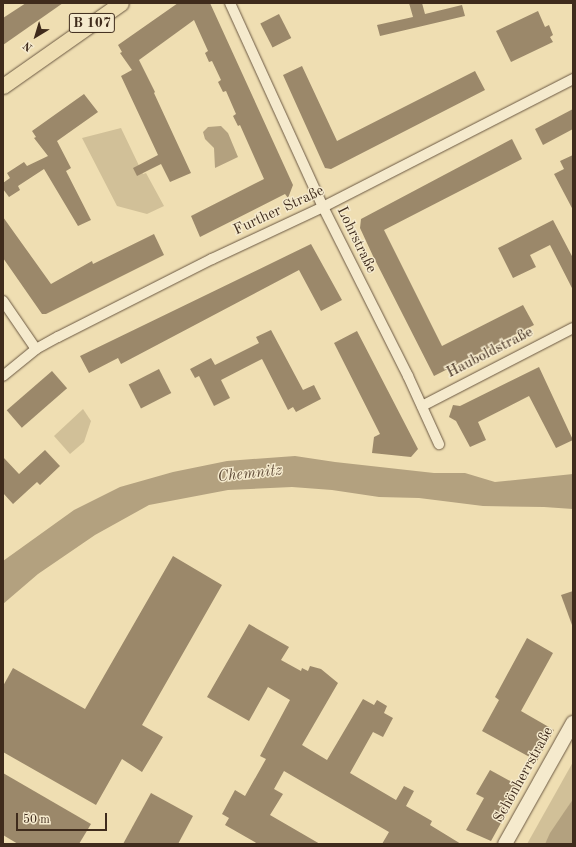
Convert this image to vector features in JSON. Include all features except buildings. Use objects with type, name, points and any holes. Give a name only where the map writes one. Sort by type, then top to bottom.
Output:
[{"type":"main road","name":"B 107","points":[[3,86],[121,3]]},
{"type":"main road","name":"Schönherrstraße","points":[[505,844],[573,723]]},
{"type":"street","name":"Lohrstraße","points":[[230,3],[323,207],[422,406],[439,444]]},
{"type":"street","name":"Further Straße","points":[[3,376],[36,349],[212,258],[323,207],[573,79]]},
{"type":"street","points":[[3,301],[36,349]]},
{"type":"street","name":"Hauboldstraße","points":[[422,406],[573,328]]},
{"type":"shaded area","points":[[121,128],[143,174],[146,173],[164,206],[147,214],[117,206],[82,138]]},
{"type":"shaded area","points":[[83,409],[91,421],[84,442],[70,454],[54,436]]},
{"type":"shaded area","points":[[573,762],[573,799],[545,844],[527,844]]},
{"type":"water","points":[[221,126],[228,133],[238,157],[215,168],[214,148],[205,139],[203,132],[208,127]]},
{"type":"water","name":"Chemnitz","points":[[295,456],[434,473],[465,473],[495,482],[573,474],[573,509],[483,506],[419,498],[379,497],[332,490],[292,487],[228,490],[149,505],[95,535],[38,574],[3,604],[3,561],[74,510],[120,487],[173,472],[227,461]]},
{"type":"water","points":[[573,799],[573,844],[545,844],[550,833]]}]
